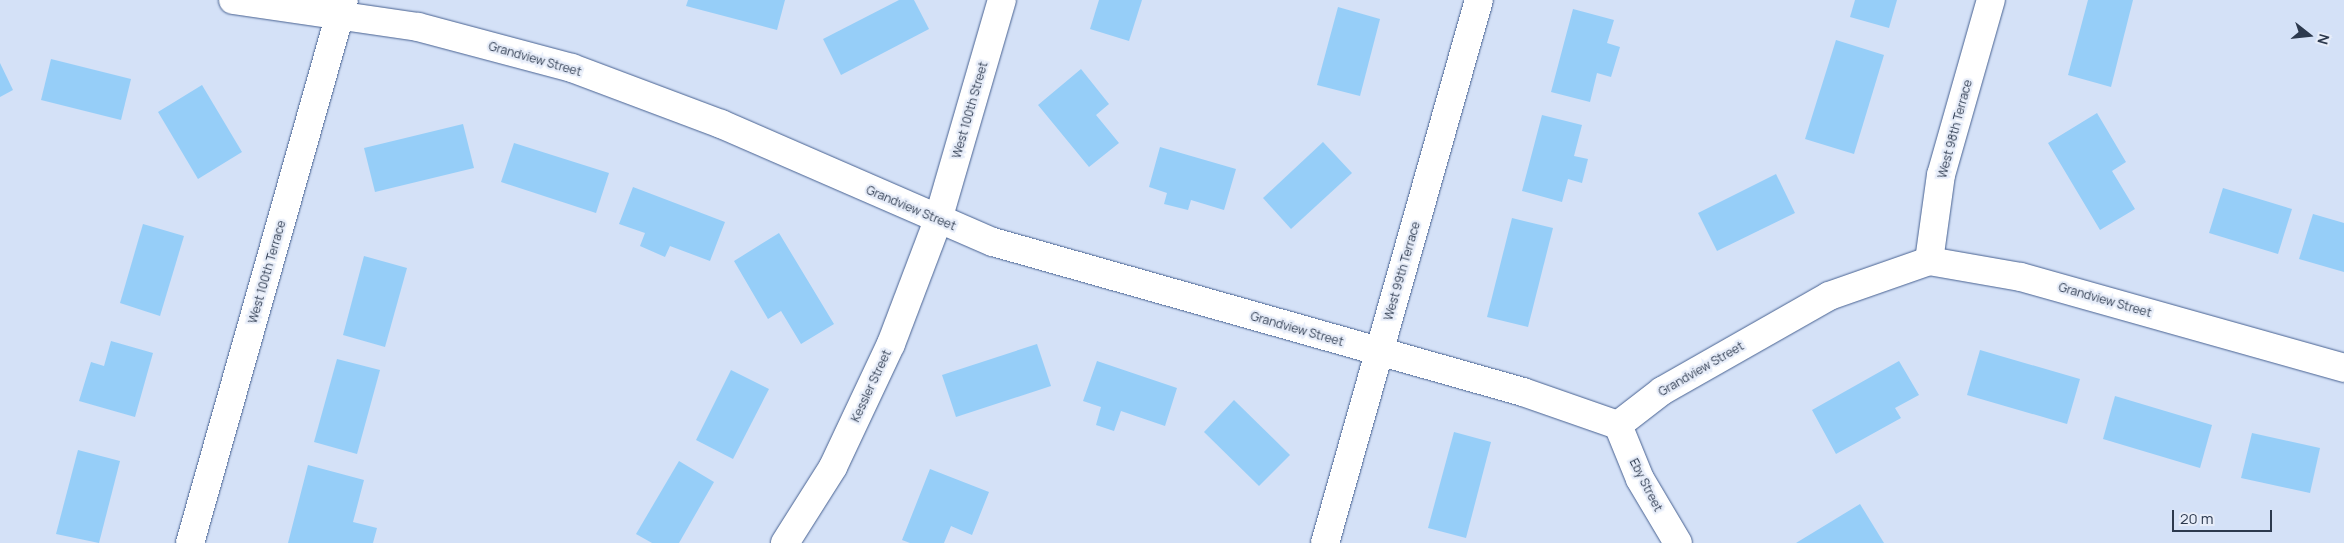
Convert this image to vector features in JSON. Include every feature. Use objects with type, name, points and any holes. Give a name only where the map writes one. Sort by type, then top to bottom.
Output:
[{"type":"street","name":"Grandview Street","points":[[233,0],[342,7],[572,68],[721,124],[938,220],[994,242],[1379,353],[1523,392],[1618,425],[1662,391],[1830,296],[1929,260],[2021,276],[2344,368]]},
{"type":"street","name":"West 100th Street","points":[[938,220],[1002,0]]},
{"type":"street","name":"West 99th Terrace","points":[[1325,543],[1479,0]]},
{"type":"street","name":"West 98th Terrace","points":[[1929,260],[1941,175],[1991,0]]},
{"type":"street","name":"West 100th Terrace","points":[[190,543],[342,7]]},
{"type":"street","name":"Kessler Street","points":[[785,543],[833,467],[887,353],[938,220]]},
{"type":"street","name":"Eby Street","points":[[1618,425],[1640,479],[1678,543]]},
{"type":"building","points":[[688,0],[785,0],[777,30],[686,6]]},
{"type":"building","points":[[899,0],[914,0],[929,29],[841,75],[823,39]]},
{"type":"building","points":[[1099,0],[1142,0],[1129,41],[1090,29]]},
{"type":"building","points":[[1855,0],[1897,0],[1889,28],[1850,17]]},
{"type":"building","points":[[2088,0],[2133,0],[2111,87],[2068,75]]},
{"type":"building","points":[[1338,7],[1380,19],[1360,96],[1317,85]]},
{"type":"building","points":[[1573,9],[1614,20],[1607,43],[1620,47],[1611,77],[1597,73],[1590,102],[1551,92]]},
{"type":"building","points":[[1836,40],[1884,55],[1854,154],[1805,139]]},
{"type":"building","points":[[51,59],[131,79],[121,120],[41,100]]},
{"type":"building","points":[[0,63],[13,90],[0,97]]},
{"type":"building","points":[[1081,69],[1109,104],[1096,115],[1119,143],[1089,167],[1038,105]]},
{"type":"building","points":[[202,85],[242,152],[198,179],[158,112]]},
{"type":"building","points":[[2097,113],[2126,162],[2112,171],[2135,209],[2100,230],[2048,143]]},
{"type":"building","points":[[1542,115],[1582,125],[1574,156],[1588,159],[1582,183],[1568,179],[1562,202],[1522,191]]},
{"type":"building","points":[[463,124],[474,168],[375,192],[364,148]]},
{"type":"building","points":[[1323,142],[1352,173],[1291,229],[1263,198]]},
{"type":"building","points":[[514,143],[609,173],[596,213],[501,182]]},
{"type":"building","points":[[1160,147],[1236,169],[1224,210],[1191,200],[1188,210],[1164,204],[1167,193],[1149,187]]},
{"type":"building","points":[[1776,174],[1795,213],[1717,251],[1698,213]]},
{"type":"building","points":[[633,187],[725,222],[710,261],[670,246],[665,257],[640,246],[645,233],[619,224]]},
{"type":"building","points":[[2223,188],[2292,209],[2278,254],[2209,233]]},
{"type":"building","points":[[2313,214],[2344,223],[2344,272],[2299,259]]},
{"type":"building","points":[[1512,218],[1553,228],[1528,327],[1487,317]]},
{"type":"building","points":[[143,224],[184,236],[160,316],[120,303]]},
{"type":"building","points":[[779,233],[834,324],[801,344],[781,311],[768,319],[734,261]]},
{"type":"building","points":[[364,256],[407,268],[385,347],[343,335]]},
{"type":"building","points":[[111,341],[153,353],[135,417],[79,401],[91,362],[104,366]]},
{"type":"building","points":[[1037,344],[1051,386],[956,417],[942,375]]},
{"type":"building","points":[[1980,350],[2080,379],[2067,424],[1967,395]]},
{"type":"building","points":[[337,359],[380,370],[357,454],[314,442]]},
{"type":"building","points":[[1097,361],[1177,388],[1165,426],[1121,411],[1114,431],[1096,425],[1101,407],[1083,401]]},
{"type":"building","points":[[1899,361],[1919,395],[1895,408],[1901,418],[1836,454],[1812,410]]},
{"type":"building","points":[[731,370],[769,389],[733,459],[696,440]]},
{"type":"building","points":[[2115,396],[2212,425],[2200,468],[2103,439]]},
{"type":"building","points":[[1234,400],[1290,455],[1259,486],[1204,432]]},
{"type":"building","points":[[1454,432],[1491,442],[1466,538],[1428,528]]},
{"type":"building","points":[[2252,433],[2320,448],[2310,493],[2241,478]]},
{"type":"building","points":[[78,450],[120,461],[99,543],[56,534]]},
{"type":"building","points":[[679,461],[714,482],[679,543],[652,543],[636,534]]},
{"type":"building","points":[[308,465],[364,480],[353,522],[377,528],[373,543],[288,543]]},
{"type":"building","points":[[930,469],[989,492],[972,535],[951,526],[944,543],[910,543],[902,540]]},
{"type":"building","points":[[1860,504],[1884,543],[1796,543]]}]
